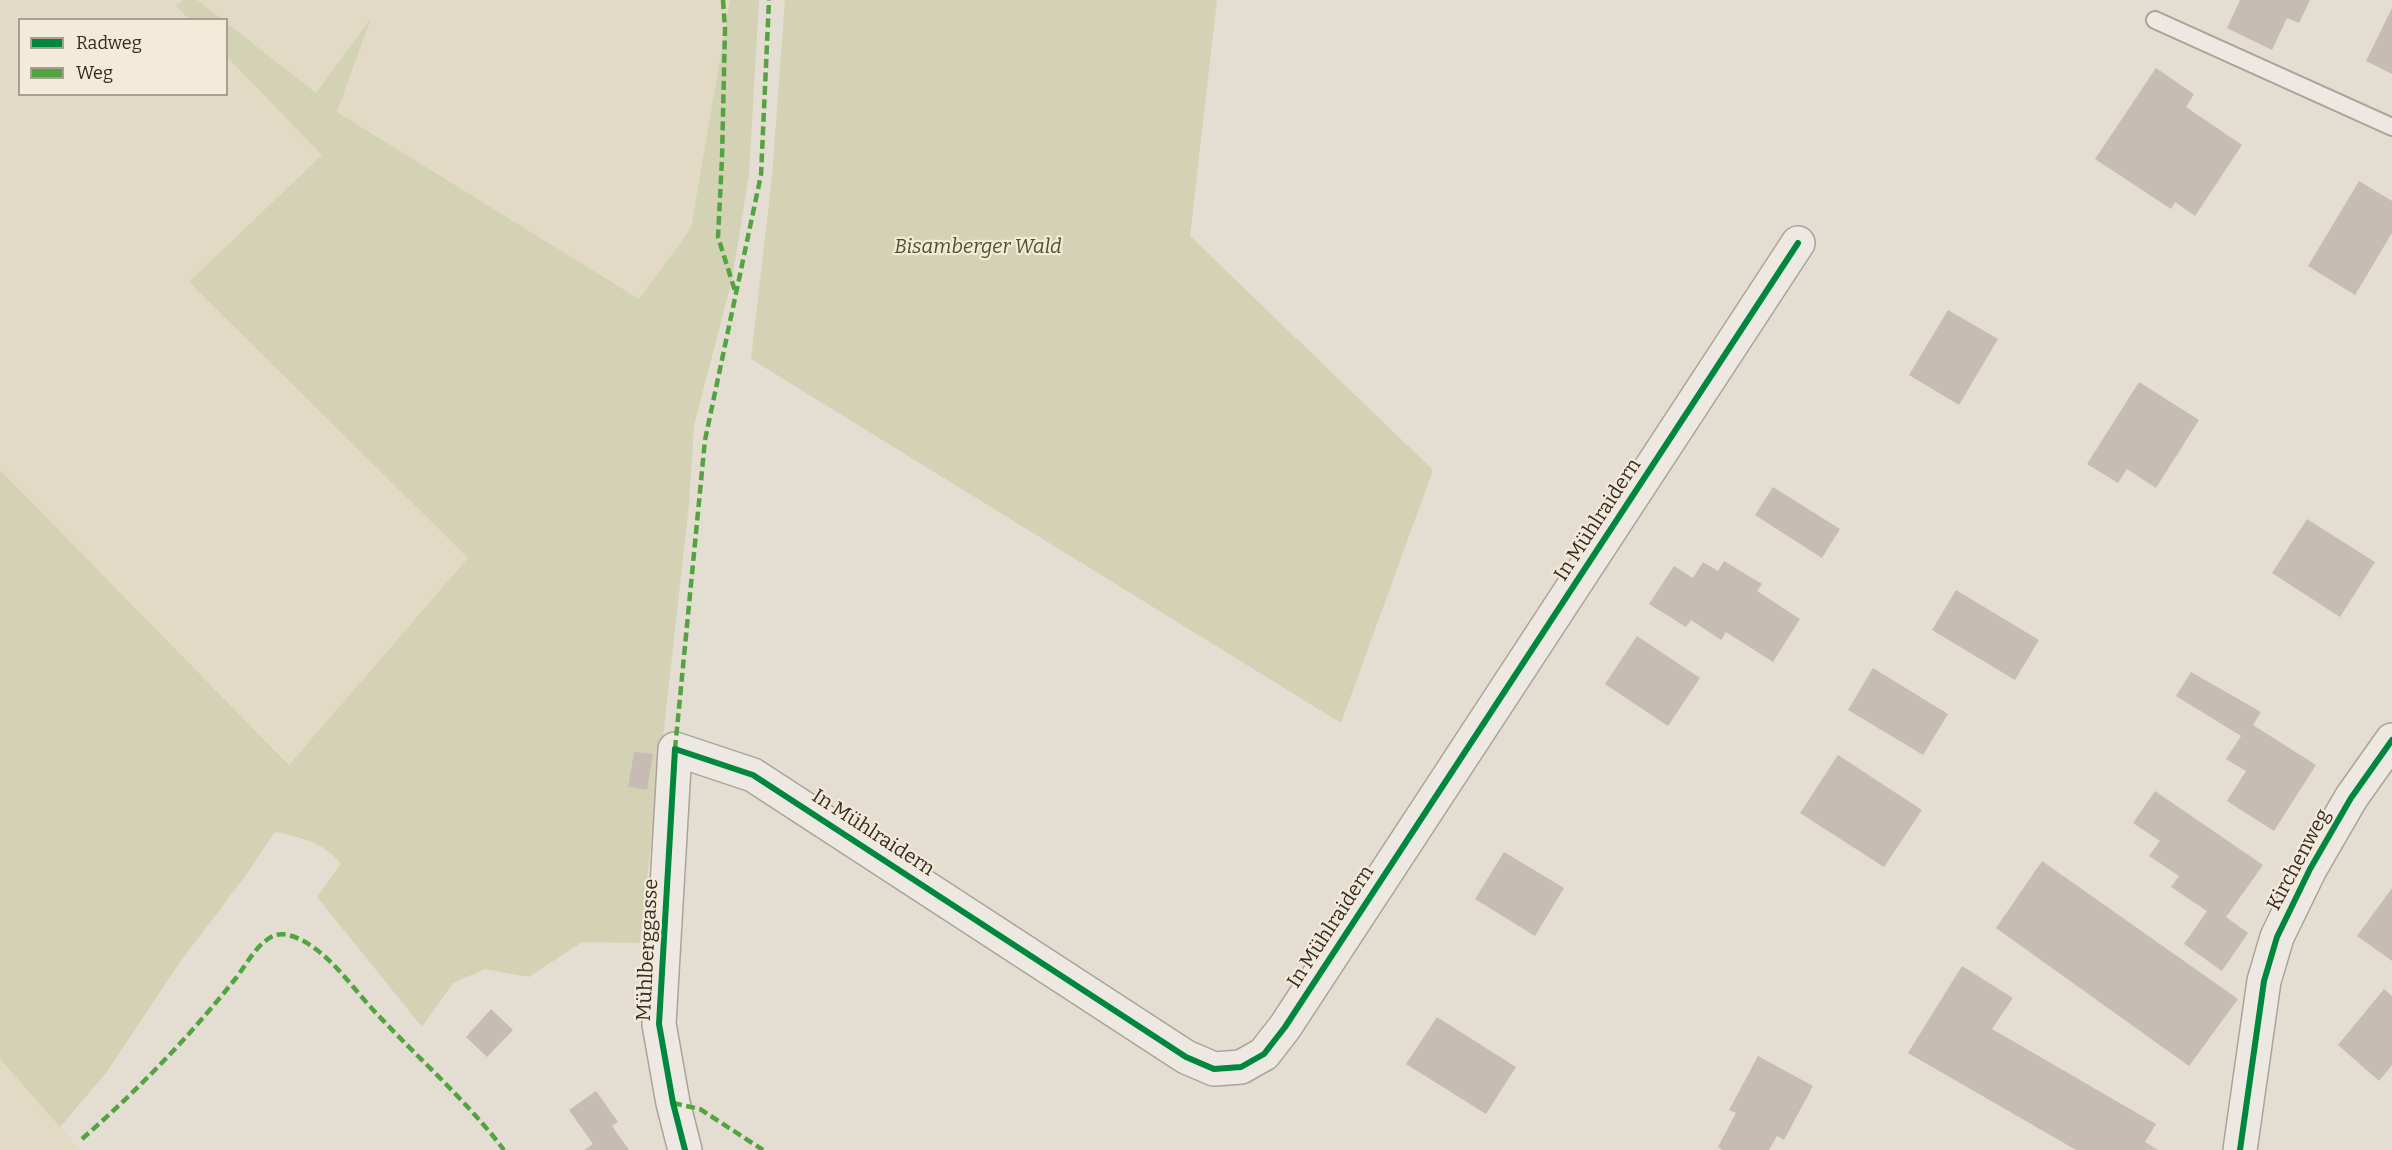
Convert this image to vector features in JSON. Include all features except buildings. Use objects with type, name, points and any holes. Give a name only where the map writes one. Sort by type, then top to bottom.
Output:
[{"type":"street","name":"In Mühlraidern","points":[[675,749],[753,775],[1186,1057],[1214,1069],[1241,1067],[1264,1054],[1285,1027],[1798,243]]},
{"type":"street","name":"Kirchenweg","points":[[2240,1150],[2264,981],[2277,937],[2310,869],[2351,798],[2392,740]]},
{"type":"street","name":"Mühlberggasse","points":[[675,749],[659,1024],[673,1104],[685,1150]]},
{"type":"lane","points":[[2155,20],[2392,127]]},
{"type":"shaded area","points":[[0,0],[183,0],[176,6],[188,18],[18,18],[18,96],[228,96],[228,58],[323,155],[189,282],[469,558],[290,765],[0,470]]},
{"type":"shaded area","points":[[197,0],[730,0],[691,228],[639,299],[337,112],[370,21],[316,93],[228,24],[228,18],[221,18]]},
{"type":"shaded area","points":[[0,1059],[60,1127],[81,1150],[0,1150]]},
{"type":"green space","points":[[183,0],[197,0],[221,18],[188,18],[176,6]]},
{"type":"green space","points":[[730,0],[759,0],[749,174],[732,280],[694,425],[689,504],[640,943],[582,942],[529,977],[485,969],[453,983],[422,1027],[317,897],[341,863],[318,845],[275,832],[246,875],[177,966],[106,1073],[60,1127],[0,1059],[0,470],[289,765],[468,558],[189,282],[322,155],[228,58],[228,24],[316,93],[371,18],[337,112],[639,299],[691,228]]},
{"type":"green space","name":"Bisamberger Wald","points":[[785,0],[1217,0],[1190,236],[1433,470],[1341,723],[751,359],[772,176]]},
{"type":"marked path","points":[[723,0],[725,29],[718,237],[736,294]]},
{"type":"marked path","points":[[675,749],[705,440],[761,175],[769,0]]},
{"type":"marked path","points":[[82,1139],[182,1042],[259,947],[270,938],[280,934],[302,940],[328,960],[474,1114],[504,1150]]},
{"type":"marked path","points":[[673,1103],[700,1109],[763,1150]]},
{"type":"cycle path","points":[[685,1150],[673,1103],[659,1024],[675,749],[753,775],[1186,1057],[1214,1069],[1241,1067],[1264,1054],[1285,1027],[1798,243]]},
{"type":"cycle path","points":[[2240,1150],[2264,981],[2277,937],[2310,869],[2351,798],[2392,740]]}]
